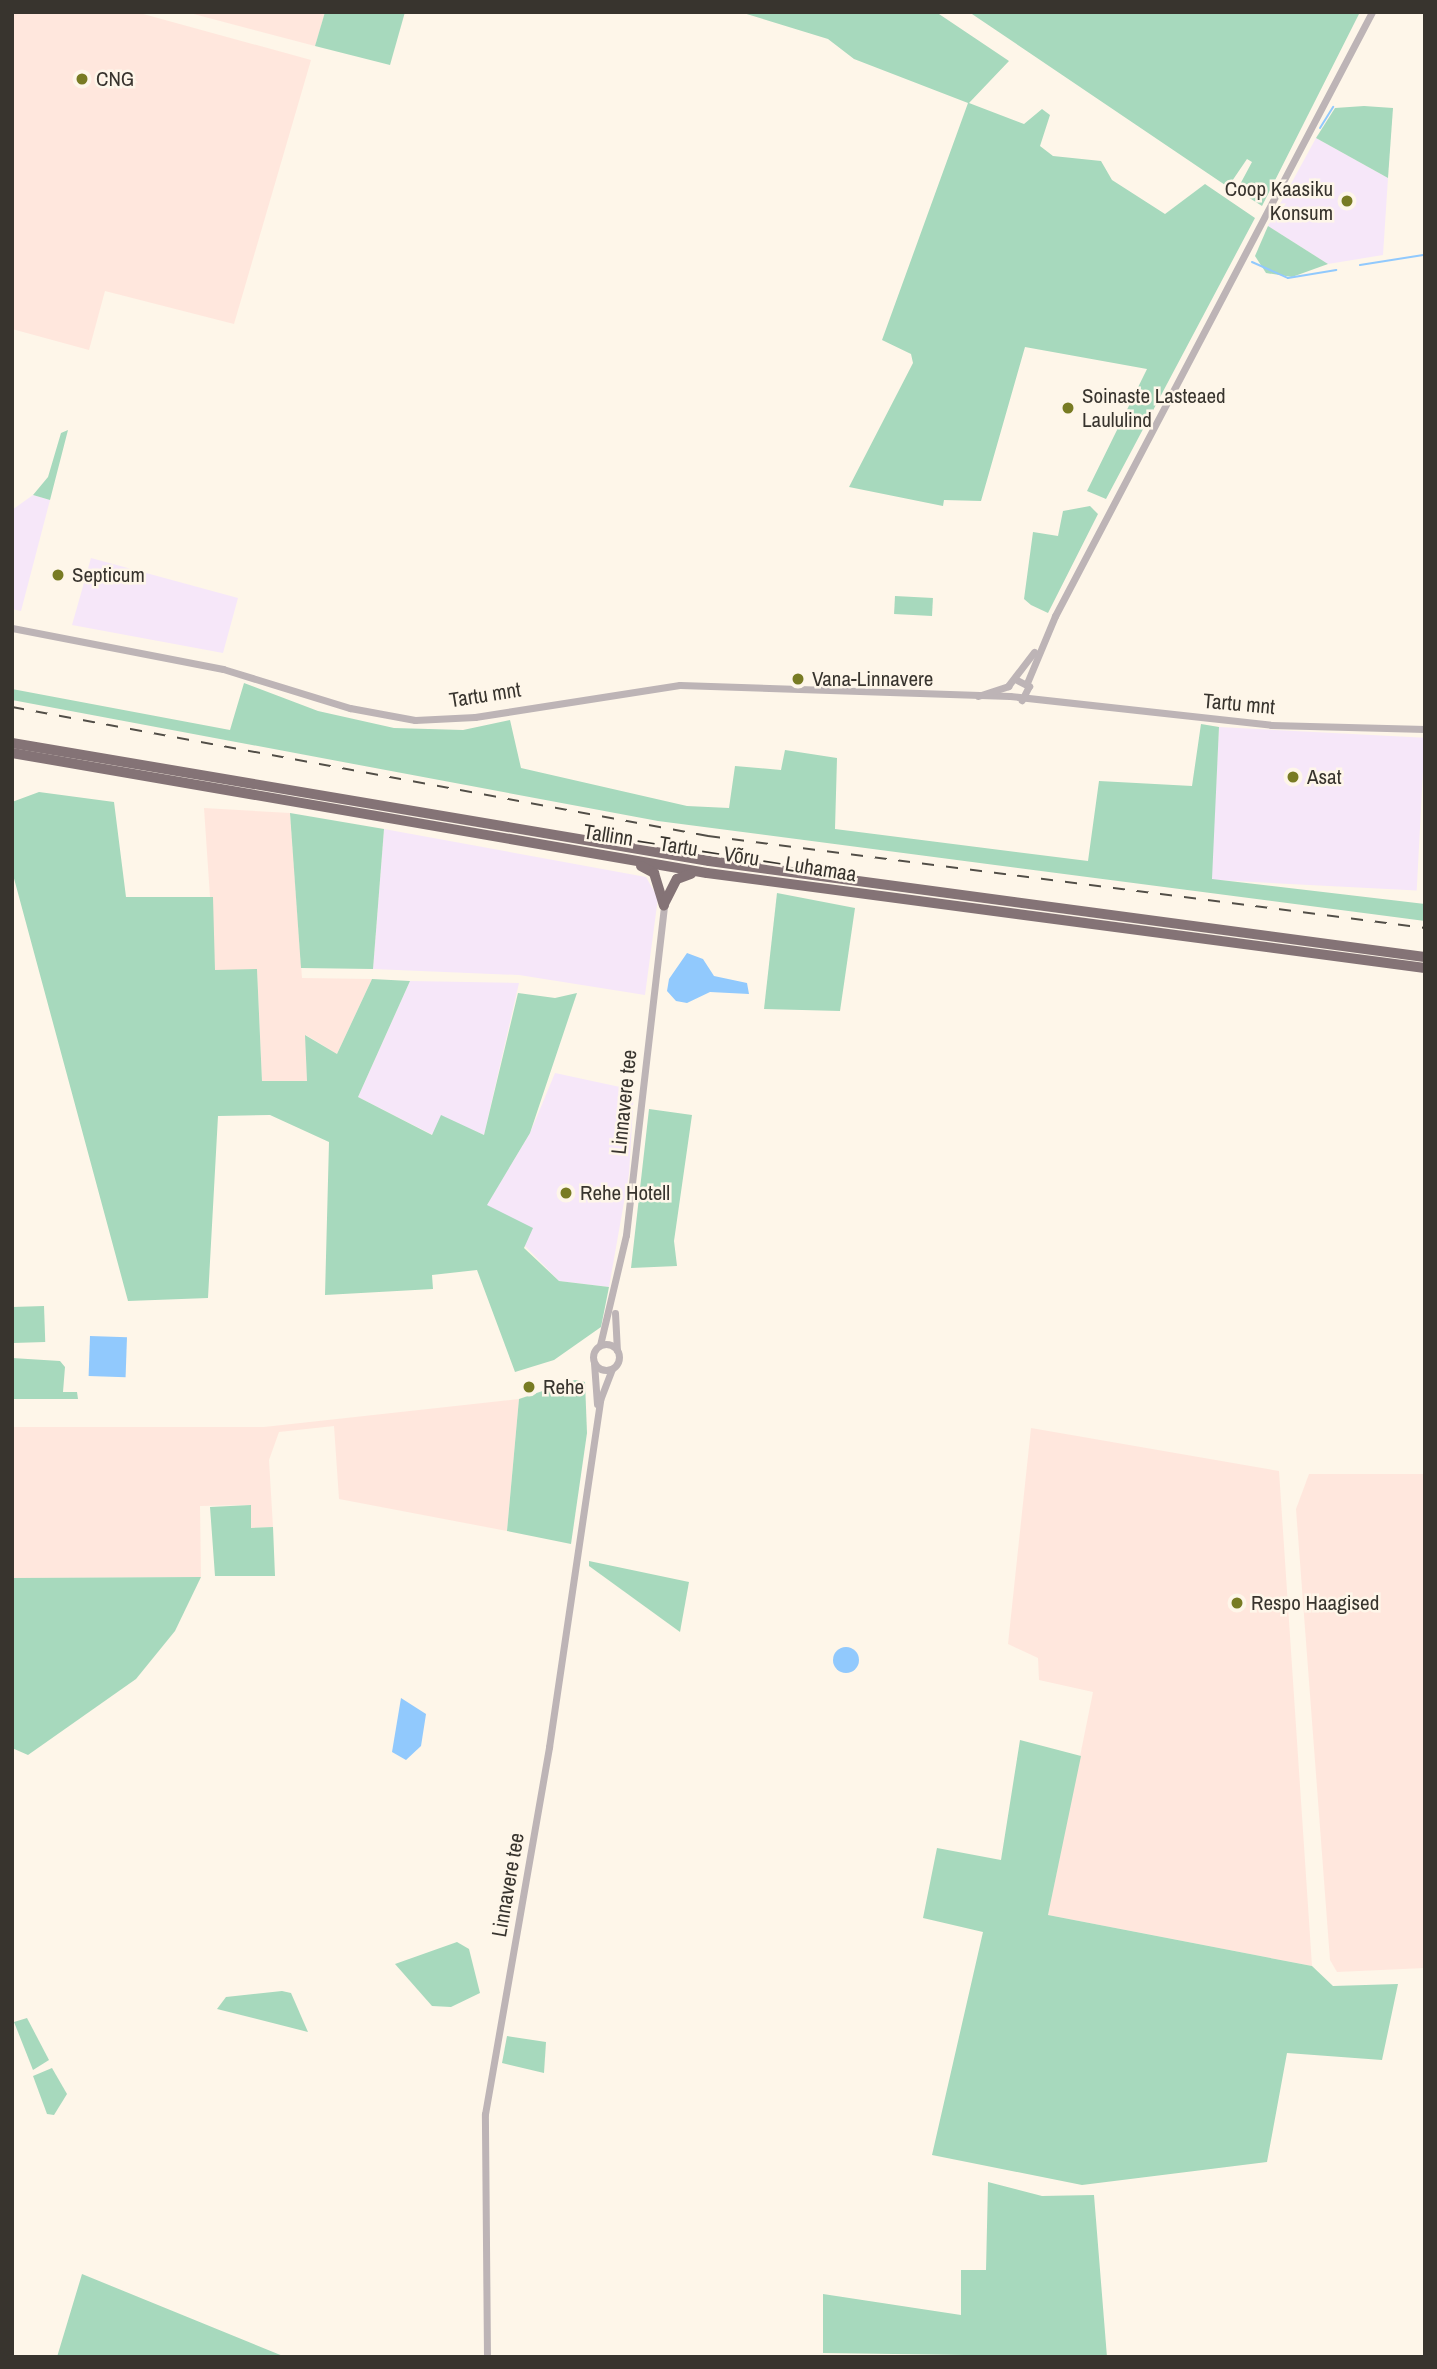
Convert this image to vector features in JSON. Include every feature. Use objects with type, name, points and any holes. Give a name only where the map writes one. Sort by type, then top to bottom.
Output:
[{"type":"highway","name":"Tallinn — Tartu — Võru — Luhamaa","points":[[13,745],[707,873],[1425,968]]},
{"type":"highway","name":"Tallinn — Tartu — Võru — Luhamaa","points":[[13,745],[709,861],[1425,957]]},
{"type":"highway","points":[[625,860],[654,873],[664,905]]},
{"type":"highway","points":[[664,905],[680,876],[707,873]]},
{"type":"street","points":[[1010,696],[1008,687],[1041,642],[1371,12]]},
{"type":"street","name":"Tartu mnt","points":[[12,628],[223,669],[350,709],[415,720],[475,717],[680,685],[1010,696],[1022,700],[1271,725],[1425,729]]},
{"type":"street","points":[[1022,700],[1041,642]]},
{"type":"street","name":"Tartu mnt","points":[[1015,679],[1050,703]]},
{"type":"street","name":"Tartu mnt","points":[[973,696],[1008,687]]},
{"type":"street","name":"Linnavere tee","points":[[487,2357],[485,2114],[597,1422],[617,1350],[615,1302],[664,905]]},
{"type":"street","name":"Linnavere tee","points":[[597,1422],[594,1363],[615,1302]]},
{"type":"street","points":[[600,1345],[617,1350]]},
{"type":"street","points":[[594,1363],[612,1368]]},
{"type":"shaded area","points":[[12,12],[136,12],[311,60],[234,324],[105,291],[89,350],[12,329]]},
{"type":"shaded area","points":[[186,12],[325,12],[315,46]]},
{"type":"shaded area","points":[[1316,138],[1388,178],[1383,255],[1328,264],[1268,226]]},
{"type":"shaded area","points":[[33,495],[50,500],[21,611],[12,609],[12,510]]},
{"type":"shaded area","points":[[91,558],[238,598],[223,653],[72,625]]},
{"type":"shaded area","points":[[1219,727],[1425,738],[1417,891],[1211,880]]},
{"type":"shaded area","points":[[204,808],[290,813],[302,978],[372,979],[337,1054],[306,1035],[307,1082],[262,1081],[257,969],[215,971]]},
{"type":"shaded area","points":[[384,829],[646,877],[658,898],[645,995],[519,975],[373,969]]},
{"type":"shaded area","points":[[410,981],[519,983],[484,1135],[441,1116],[433,1135],[358,1097]]},
{"type":"shaded area","points":[[555,1073],[634,1090],[629,1174],[609,1287],[559,1281],[486,1206],[530,1133]]},
{"type":"shaded area","points":[[519,1399],[507,1531],[339,1499],[334,1426],[279,1432],[269,1460],[273,1527],[251,1528],[250,1505],[200,1506],[201,1577],[12,1578],[12,1427],[264,1427]]},
{"type":"shaded area","points":[[1031,1428],[1279,1471],[1312,1966],[1048,1915],[1093,1692],[1039,1680],[1038,1658],[1008,1644]]},
{"type":"shaded area","points":[[1309,1474],[1425,1474],[1425,1968],[1337,1972],[1330,1960],[1296,1509]]},
{"type":"green space","points":[[325,12],[405,12],[390,65],[315,46]]},
{"type":"green space","points":[[740,12],[936,12],[1009,61],[969,103],[1024,124],[1042,109],[1050,115],[1040,146],[1053,156],[1101,161],[1112,180],[1165,214],[1205,184],[1255,218],[1106,499],[1087,491],[1147,369],[1025,347],[981,501],[944,500],[943,506],[849,487],[913,363],[911,354],[882,340],[968,103],[854,59],[828,39]]},
{"type":"green space","points":[[969,12],[1360,12],[1262,206],[1237,190],[1252,162],[1247,159],[1228,187]]},
{"type":"green space","points":[[1335,108],[1393,108],[1388,178],[1316,138]]},
{"type":"green space","points":[[1268,226],[1328,264],[1292,277],[1266,273],[1255,256]]},
{"type":"green space","points":[[68,430],[50,500],[33,495],[48,477],[61,433]]},
{"type":"green space","points":[[1090,506],[1098,514],[1048,613],[1031,605],[1024,599],[1033,532],[1058,536],[1063,511]]},
{"type":"green space","points":[[895,596],[933,598],[932,616],[894,614]]},
{"type":"green space","points":[[244,683],[318,711],[394,728],[463,730],[510,720],[521,768],[687,806],[729,808],[735,766],[781,770],[785,750],[837,758],[835,829],[1088,861],[1099,781],[1192,786],[1201,724],[1219,727],[1212,879],[1425,904],[1425,921],[658,821],[12,700],[12,689],[230,730]]},
{"type":"green space","points":[[39,792],[114,802],[126,897],[213,897],[215,970],[257,969],[262,1081],[307,1081],[305,1035],[337,1054],[372,979],[410,981],[358,1097],[432,1135],[441,1115],[484,1135],[518,993],[555,998],[577,993],[530,1133],[487,1205],[533,1228],[524,1248],[559,1281],[609,1287],[601,1327],[554,1360],[515,1372],[477,1270],[432,1275],[433,1289],[325,1295],[329,1142],[270,1115],[218,1116],[208,1298],[128,1301],[12,871],[12,802]]},
{"type":"green space","points":[[290,813],[384,829],[373,969],[301,968]]},
{"type":"green space","points":[[777,893],[855,908],[840,1011],[764,1009]]},
{"type":"green space","points":[[649,1109],[692,1115],[674,1241],[677,1266],[631,1268]]},
{"type":"green space","points":[[44,1306],[45,1342],[13,1343],[12,1307]]},
{"type":"green space","points":[[12,1358],[60,1361],[65,1367],[63,1392],[77,1392],[78,1399],[12,1399]]},
{"type":"green space","points":[[575,1380],[585,1382],[587,1433],[571,1544],[507,1531],[519,1399]]},
{"type":"green space","points":[[251,1505],[251,1528],[273,1527],[275,1576],[215,1576],[210,1507]]},
{"type":"green space","points":[[589,1561],[689,1582],[680,1632],[589,1566]]},
{"type":"green space","points":[[201,1577],[175,1631],[136,1679],[28,1755],[12,1748],[12,1578]]},
{"type":"green space","points":[[1020,1740],[1081,1756],[1048,1915],[1312,1966],[1333,1986],[1398,1984],[1382,2060],[1287,2053],[1267,2162],[1082,2185],[932,2155],[983,1932],[923,1918],[937,1848],[1001,1860]]},
{"type":"green space","points":[[457,1942],[469,1949],[480,1993],[451,2007],[432,2006],[395,1964]]},
{"type":"green space","points":[[282,1991],[291,1993],[308,2032],[217,2009],[226,1997]]},
{"type":"green space","points":[[27,2018],[49,2060],[33,2070],[14,2022]]},
{"type":"green space","points":[[507,2036],[546,2042],[544,2073],[502,2063]]},
{"type":"green space","points":[[52,2068],[67,2094],[54,2115],[47,2114],[33,2076]]},
{"type":"green space","points":[[988,2182],[1042,2196],[1094,2195],[1107,2357],[823,2353],[823,2294],[961,2315],[961,2270],[986,2270]]},
{"type":"green space","points":[[82,2274],[278,2354],[286,2357],[57,2357]]},
{"type":"water","points":[[687,953],[703,959],[714,976],[747,983],[749,994],[710,992],[687,1003],[676,1001],[667,991],[669,979]]},
{"type":"water","points":[[90,1336],[127,1337],[126,1377],[89,1376]]},
{"type":"water","points":[[846,1647],[855,1651],[859,1660],[855,1669],[846,1673],[837,1669],[833,1660],[837,1651]]},
{"type":"water","points":[[401,1698],[426,1714],[421,1746],[406,1760],[392,1752]]},
{"type":"waterway","points":[[1320,128],[1333,107]]},
{"type":"waterway","points":[[1360,265],[1423,255]]},
{"type":"waterway","points":[[1252,262],[1288,278],[1336,270]]},
{"type":"railway","points":[[12,707],[708,836],[1425,928]]},
{"type":"place","name":"CNG","points":[[82,79]]},
{"type":"place","name":"Coop Kaasiku Konsum","points":[[1347,201]]},
{"type":"place","name":"Soinaste Lasteaed Laululind","points":[[1068,408]]},
{"type":"place","name":"Septicum","points":[[58,575]]},
{"type":"place","name":"Vana-Linnavere","points":[[798,679]]},
{"type":"place","name":"Asat","points":[[1293,777]]},
{"type":"place","name":"Rehe Hotell","points":[[566,1193]]},
{"type":"place","name":"Rehe","points":[[529,1387]]},
{"type":"place","name":"Respo Haagised","points":[[1237,1603]]}]
